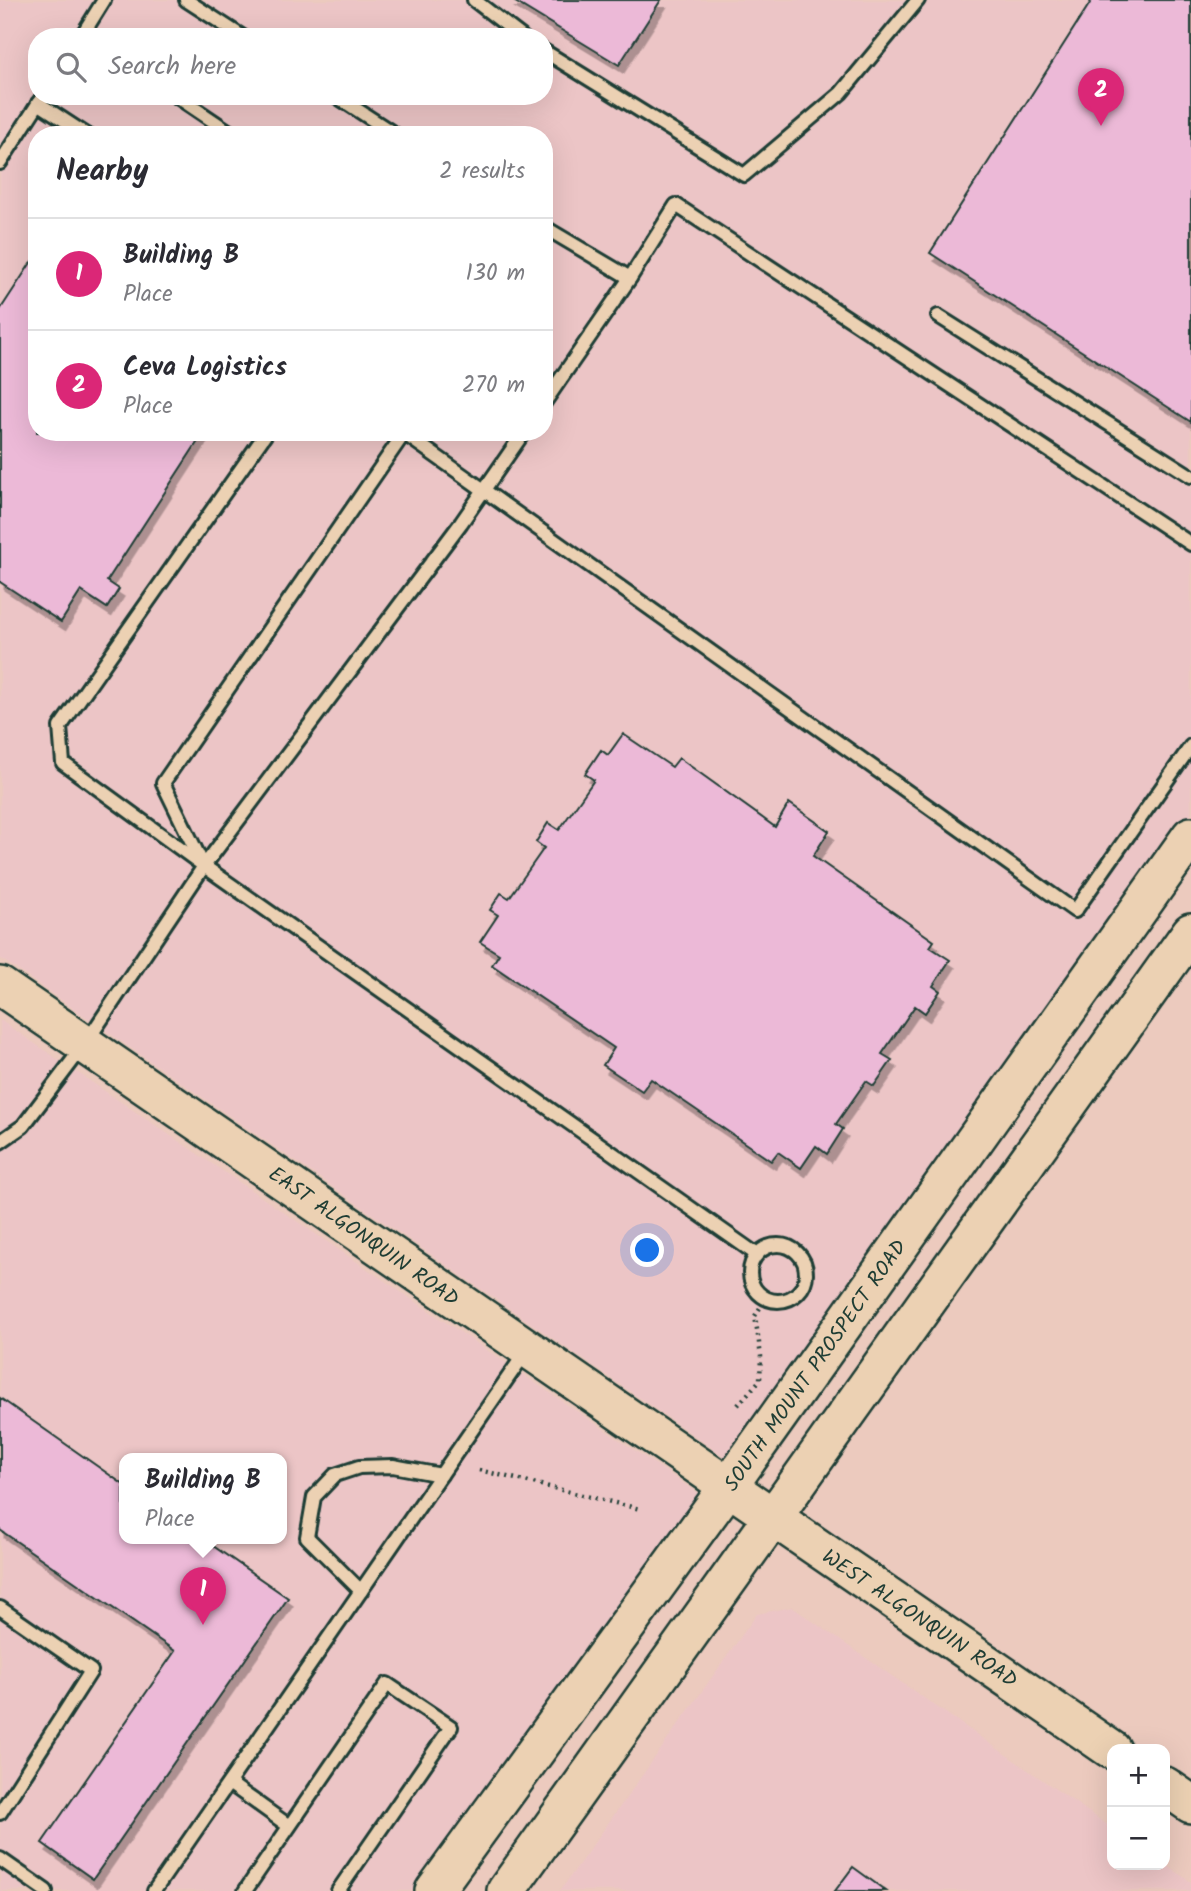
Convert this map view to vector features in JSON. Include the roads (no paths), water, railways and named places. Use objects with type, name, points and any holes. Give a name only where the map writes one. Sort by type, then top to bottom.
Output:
[{"type":"main road","name":"SOUTH MOUNT PROSPECT ROAD","points":[[434,1891],[728,1487],[1191,836]]},
{"type":"main road","points":[[506,1891],[1191,932]]},
{"type":"main road","name":"EAST ALGONQUIN ROAD","points":[[0,986],[728,1487]]},
{"type":"main road","name":"WEST ALGONQUIN ROAD","points":[[728,1487],[1107,1747]]},
{"type":"main road","points":[[1170,1789],[1191,1804]]},
{"type":"lane","points":[[88,28],[104,0]]},
{"type":"lane","points":[[186,0],[229,28]]},
{"type":"lane","points":[[474,0],[510,28]]},
{"type":"lane","points":[[553,57],[744,175],[841,93],[918,0]]},
{"type":"lane","points":[[0,163],[37,105]]},
{"type":"lane","points":[[47,105],[75,126]]},
{"type":"lane","points":[[189,105],[221,126]]},
{"type":"lane","points":[[350,105],[382,126]]},
{"type":"lane","points":[[553,390],[630,278],[676,205],[1191,544]]},
{"type":"lane","points":[[553,232],[630,278]]},
{"type":"lane","points":[[938,316],[1191,476]]},
{"type":"lane","points":[[261,441],[60,727],[63,763],[204,866],[756,1255]]},
{"type":"lane","points":[[204,866],[163,783],[399,441]]},
{"type":"lane","points":[[416,441],[1075,911],[1191,747]]},
{"type":"lane","points":[[0,1142],[23,1126],[85,1044],[204,866],[518,441]]},
{"type":"lane","points":[[783,1244],[800,1254],[807,1272],[801,1290],[794,1297],[775,1301],[766,1298],[753,1287],[751,1279],[752,1262],[756,1255],[764,1248],[783,1244]]},
{"type":"lane","points":[[154,1891],[528,1349]]},
{"type":"lane","points":[[361,1591],[307,1536],[314,1497],[335,1475],[359,1466],[393,1466],[441,1475]]},
{"type":"lane","points":[[0,1608],[91,1671],[0,1812]]},
{"type":"lane","points":[[245,1891],[387,1684],[451,1727],[338,1891]]},
{"type":"lane","points":[[229,1783],[289,1826]]},
{"type":"lane","points":[[0,1859],[46,1891]]},
{"type":"place","name":"Ceva Logistics","points":[[1101,126]]},
{"type":"place","name":"Building B","points":[[203,1625]]}]
